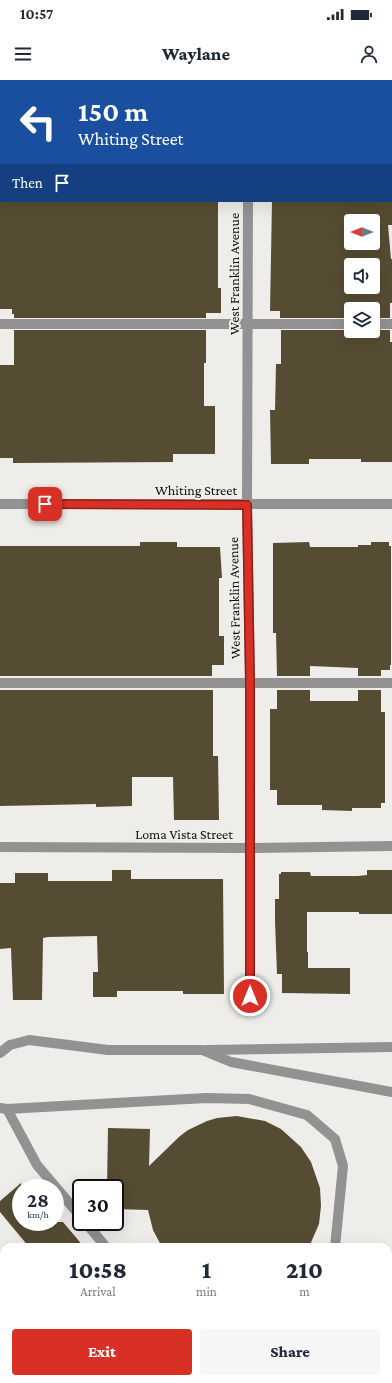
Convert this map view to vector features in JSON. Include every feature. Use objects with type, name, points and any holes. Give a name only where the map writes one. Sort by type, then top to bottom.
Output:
[{"type":"street","name":"West Franklin Avenue","points":[[248,202],[247,505],[250,682],[250,996]]},
{"type":"street","points":[[0,324],[344,324]]},
{"type":"street","points":[[380,324],[392,324]]},
{"type":"street","name":"Whiting Street","points":[[0,504],[392,504]]},
{"type":"street","points":[[0,683],[392,683]]},
{"type":"street","name":"Loma Vista Street","points":[[0,847],[250,848],[392,846]]},
{"type":"street","points":[[0,1053],[10,1045],[29,1040],[108,1050],[392,1048]]},
{"type":"street","points":[[202,1050],[230,1062],[392,1092]]},
{"type":"street","points":[[72,1206],[37,1165],[3,1109],[206,1098],[249,1099],[306,1115],[335,1139],[343,1166],[335,1243]]},
{"type":"street","points":[[93,1231],[103,1243]]},
{"type":"building","points":[[0,202],[218,202],[218,288],[221,288],[221,313],[206,313],[206,318],[14,318],[12,309],[0,309]]},
{"type":"building","points":[[272,202],[392,202],[392,225],[388,225],[392,259],[392,303],[390,303],[390,318],[380,318],[380,302],[344,302],[344,318],[280,318],[280,311],[270,311]]},
{"type":"building","points":[[14,330],[206,330],[204,406],[215,406],[215,454],[173,454],[173,462],[13,463],[13,458],[0,458],[0,365],[14,365]]},
{"type":"building","points":[[281,330],[344,330],[344,338],[380,338],[380,330],[390,330],[390,342],[392,342],[392,462],[361,462],[361,459],[309,459],[309,464],[271,464],[270,410],[275,410],[276,364],[281,364]]},
{"type":"building","points":[[140,542],[177,542],[177,547],[220,547],[222,578],[219,578],[219,636],[224,636],[224,665],[212,665],[212,676],[0,676],[0,546],[140,546]]},
{"type":"building","points":[[309,542],[310,547],[358,547],[358,545],[371,545],[371,542],[389,542],[389,546],[391,546],[391,665],[390,670],[381,670],[381,676],[358,676],[358,668],[310,666],[310,676],[277,676],[276,633],[273,633],[273,543]]},
{"type":"building","points":[[0,690],[213,690],[213,756],[218,756],[219,820],[174,820],[173,777],[132,777],[132,806],[96,807],[96,804],[0,806]]},
{"type":"building","points":[[277,690],[310,690],[310,701],[358,701],[358,690],[381,690],[381,712],[385,712],[385,803],[381,803],[381,808],[352,808],[352,811],[322,810],[322,805],[277,805],[277,790],[270,790],[270,709],[277,709]]},
{"type":"building","points":[[112,870],[131,870],[131,879],[223,879],[224,994],[183,994],[183,991],[117,991],[117,997],[93,997],[93,972],[98,972],[97,936],[48,937],[43,938],[42,1000],[13,1000],[11,948],[0,949],[0,883],[15,883],[15,873],[48,873],[48,881],[112,881]]},
{"type":"building","points":[[367,870],[392,870],[392,914],[359,914],[359,912],[307,912],[308,968],[350,968],[350,994],[282,993],[282,974],[277,974],[275,921],[275,899],[279,899],[279,874],[281,874],[281,872],[310,872],[311,876],[358,876],[367,875]]},
{"type":"building","points":[[237,1116],[265,1121],[281,1129],[301,1147],[311,1162],[320,1188],[321,1206],[319,1224],[311,1243],[160,1243],[153,1230],[148,1210],[124,1209],[124,1179],[107,1179],[108,1128],[150,1129],[149,1166],[180,1136],[188,1130],[217,1118]]},
{"type":"building","points":[[12,1191],[12,1226],[0,1212],[0,1201]]},
{"type":"building","points":[[64,1223],[81,1243],[26,1243],[16,1231],[64,1231]]},
{"type":"route","points":[[45,504],[247,505],[250,682],[250,996]]}]
